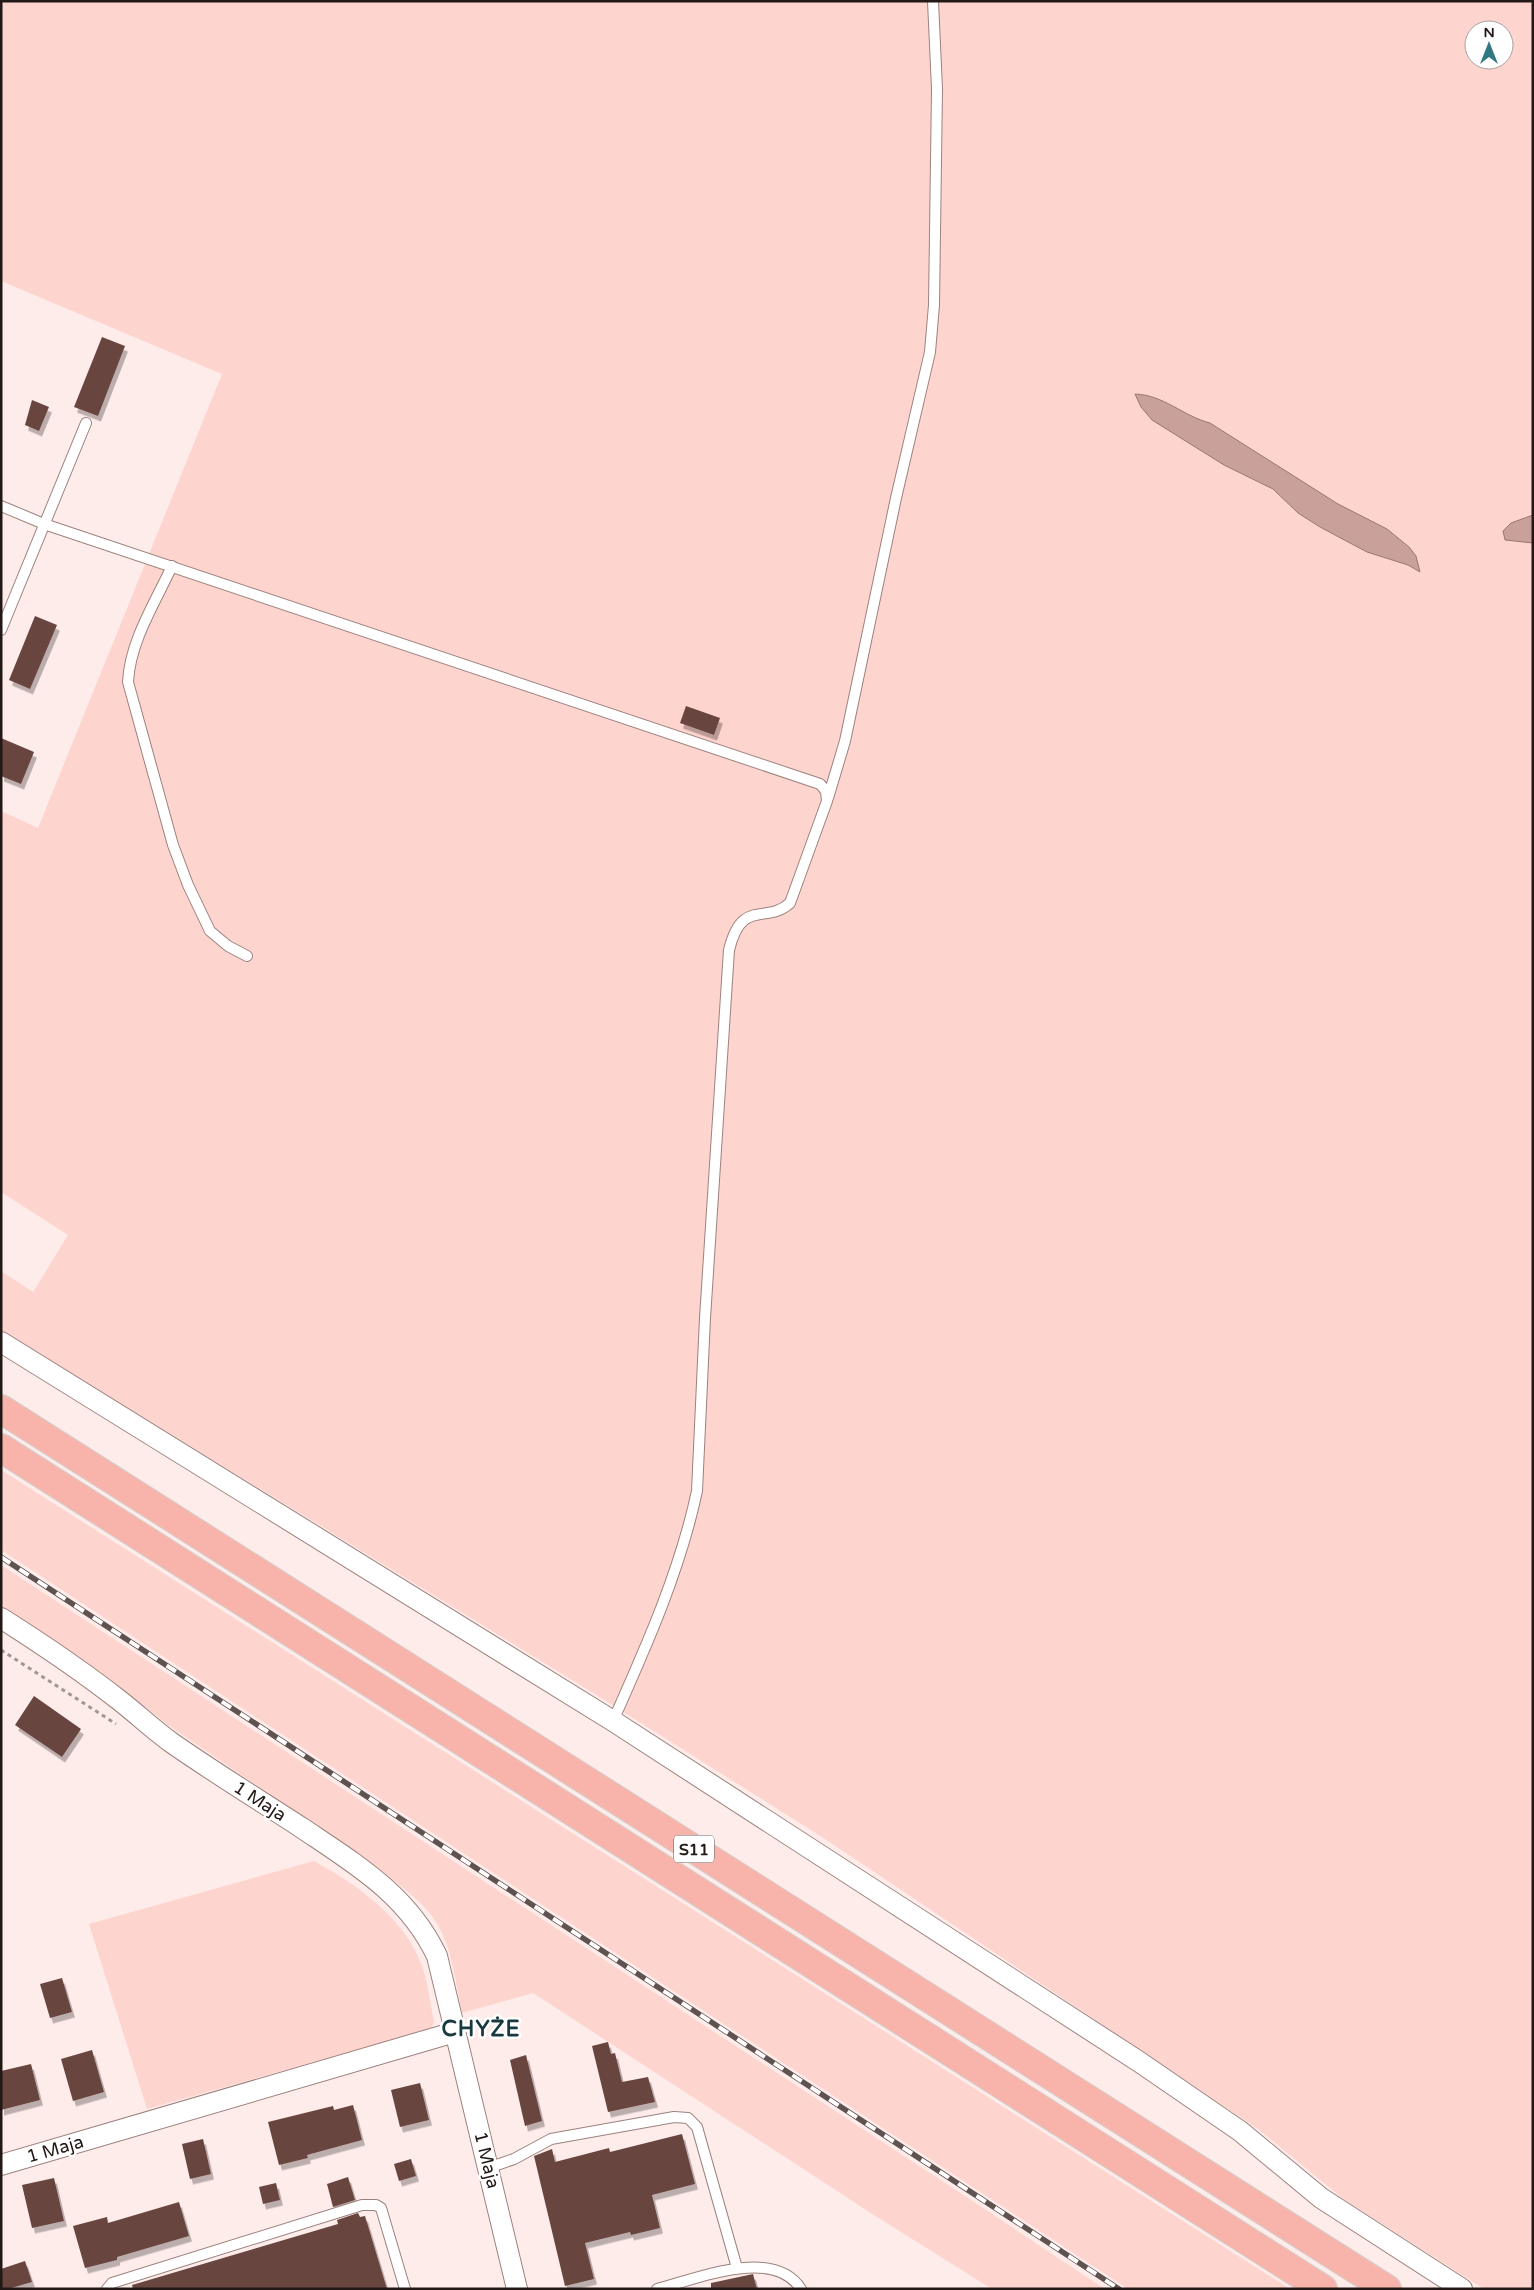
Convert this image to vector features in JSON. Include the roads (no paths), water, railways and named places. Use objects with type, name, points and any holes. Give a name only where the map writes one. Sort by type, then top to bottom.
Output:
[{"type":"highway","name":"S11","points":[[1,1408],[1387,2289]]},
{"type":"highway","name":"S11","points":[[1,1448],[1323,2289]]},
{"type":"street","points":[[1,1342],[613,1721],[1138,2061],[1240,2131],[1321,2198],[1462,2289]]},
{"type":"street","name":"1 Maja","points":[[1,1618],[90,1678],[171,1742],[339,1853],[378,1881],[400,1901],[426,1934],[437,1956],[517,2289]]},
{"type":"street","name":"1 Maja","points":[[1,2165],[455,2032]]},
{"type":"lane","points":[[613,1721],[649,1640],[692,1518],[697,1492],[704,1318],[729,950],[733,935],[742,921],[753,914],[784,909],[790,903],[826,801],[845,741],[896,498],[930,352],[934,305],[937,89],[933,1]]},
{"type":"lane","points":[[1,630],[86,423]]},
{"type":"lane","points":[[1,506],[44,524],[820,784],[826,791],[826,801]]},
{"type":"lane","points":[[172,566],[133,649],[128,666],[128,682],[173,845],[188,885],[210,931],[228,946],[248,956]]},
{"type":"lane","points":[[488,2168],[514,2160],[551,2138],[674,2117],[688,2118],[697,2127],[737,2268]]},
{"type":"lane","points":[[107,2289],[112,2282],[362,2205],[376,2205],[381,2208],[406,2289]]},
{"type":"lane","points":[[657,2289],[737,2268],[764,2266],[780,2270],[801,2289]]},
{"type":"railway","points":[[1,1557],[1119,2289]]},
{"type":"district","name":"CHYŻE","points":[[481,2028]]}]
